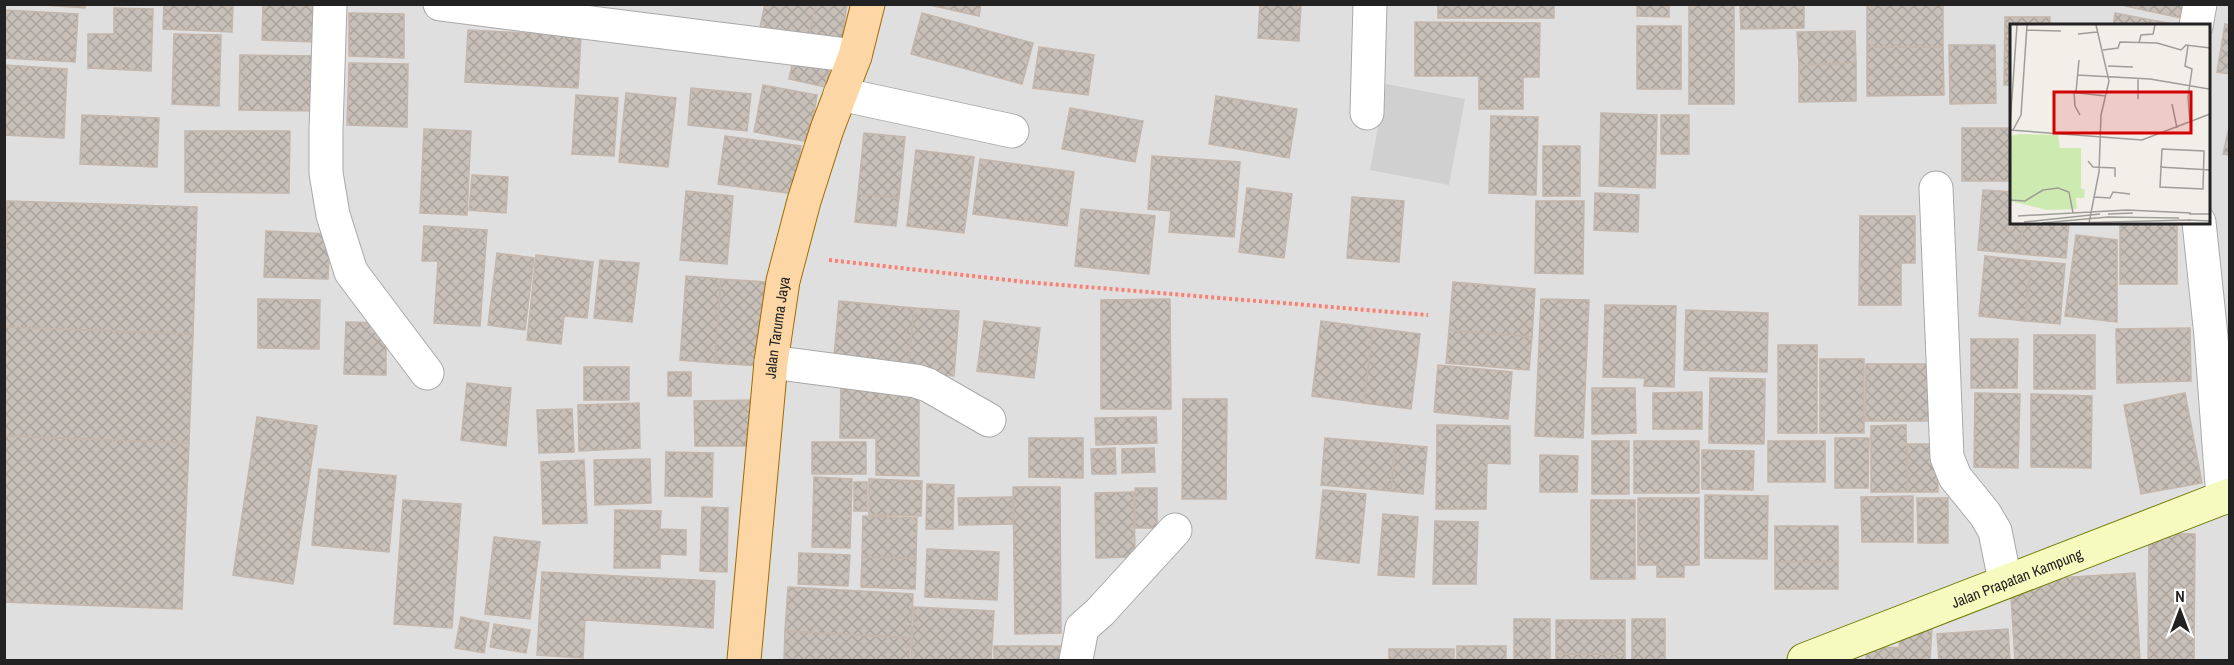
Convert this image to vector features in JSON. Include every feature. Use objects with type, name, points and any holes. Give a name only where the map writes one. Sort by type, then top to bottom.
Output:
[{"type":"main road","name":"Jalan Taruma Jaya","points":[[744,660],[771,362],[783,281],[804,201],[855,56],[868,4]]},
{"type":"street","points":[[330,4],[326,173],[333,215],[351,272],[427,373]]},
{"type":"street","points":[[440,4],[855,56]]},
{"type":"street","points":[[1367,113],[1370,4]]},
{"type":"street","points":[[2196,24],[2200,4]]},
{"type":"street","points":[[840,94],[1012,130]]},
{"type":"street","points":[[1936,188],[1947,457],[1955,477],[1985,514],[1995,531],[2005,581]]},
{"type":"street","points":[[2199,224],[2226,496]]},
{"type":"street","points":[[771,362],[916,381],[928,385],[989,420]]},
{"type":"street","name":"Jalan Prapatan Kampung","points":[[1804,660],[2226,496]]},
{"type":"street","points":[[1076,660],[1082,628],[1100,612],[1175,530]]},
{"type":"path","points":[[790,255],[1026,282],[1428,315]]},
{"type":"shaded area","points":[[5,5],[2229,5],[2229,660],[5,660]]},
{"type":"shaded area","points":[[1386,84],[1465,99],[1449,185],[1370,170]]},
{"type":"building","points":[[31,4],[85,4],[85,8]]},
{"type":"building","points":[[164,4],[233,4],[232,32],[163,29]]},
{"type":"building","points":[[263,4],[316,4],[315,42],[262,40]]},
{"type":"building","points":[[765,4],[816,4],[807,43],[759,32]]},
{"type":"building","points":[[816,4],[847,4],[842,39],[807,43]]},
{"type":"building","points":[[925,4],[981,4],[979,16]]},
{"type":"building","points":[[1260,4],[1301,4],[1299,41],[1258,38]]},
{"type":"building","points":[[1438,4],[1554,4],[1554,18],[1438,18]]},
{"type":"building","points":[[1637,4],[1669,4],[1669,17],[1637,16]]},
{"type":"building","points":[[1689,4],[1734,4],[1734,104],[1689,104]]},
{"type":"building","points":[[1740,4],[1804,4],[1804,28],[1741,29]]},
{"type":"building","points":[[1867,4],[1943,4],[1943,47],[1867,47]]},
{"type":"building","points":[[2126,4],[2189,4],[2186,19],[2125,6]]},
{"type":"building","points":[[114,8],[153,9],[151,71],[88,68],[88,34],[114,34]]},
{"type":"building","points":[[4,10],[78,14],[75,62],[4,58]]},
{"type":"building","points":[[349,13],[404,14],[404,58],[349,56]]},
{"type":"building","points":[[922,13],[1033,43],[1022,84],[911,54]]},
{"type":"building","points":[[2115,13],[2173,24],[2113,24]]},
{"type":"building","points":[[2005,17],[2050,17],[2050,24],[2010,24],[2010,85],[2004,85]]},
{"type":"building","points":[[1415,22],[1540,23],[1539,77],[1523,77],[1523,109],[1479,109],[1479,76],[1415,76]]},
{"type":"building","points":[[2225,24],[2230,25],[2230,74],[2217,72]]},
{"type":"building","points":[[1637,26],[1681,26],[1681,89],[1637,89]]},
{"type":"building","points":[[468,30],[581,36],[578,88],[465,82]]},
{"type":"building","points":[[1855,31],[1856,63],[1799,65],[1797,32]]},
{"type":"building","points":[[174,34],[221,35],[219,106],[172,104]]},
{"type":"building","points":[[1949,45],[1995,45],[1996,103],[1950,104]]},
{"type":"building","points":[[1039,47],[1094,55],[1088,95],[1033,88]]},
{"type":"building","points":[[1867,47],[1943,47],[1944,95],[1867,96]]},
{"type":"building","points":[[240,55],[321,56],[320,111],[239,110]]},
{"type":"building","points":[[794,55],[831,63],[826,87],[789,79]]},
{"type":"building","points":[[349,63],[408,64],[407,127],[347,125]]},
{"type":"building","points":[[1856,63],[1856,101],[1799,102],[1799,65]]},
{"type":"building","points":[[4,65],[67,69],[64,138],[4,135]]},
{"type":"building","points":[[763,85],[817,95],[809,142],[754,132]]},
{"type":"building","points":[[691,88],[751,94],[747,131],[688,125]]},
{"type":"building","points":[[626,93],[676,98],[668,167],[619,162]]},
{"type":"building","points":[[576,95],[618,98],[614,156],[572,154]]},
{"type":"building","points":[[1216,96],[1297,109],[1289,158],[1209,144]]},
{"type":"building","points":[[1070,108],[1143,121],[1135,162],[1062,149]]},
{"type":"building","points":[[1601,113],[1657,115],[1655,188],[1599,186]]},
{"type":"building","points":[[82,115],[159,118],[157,167],[80,164]]},
{"type":"building","points":[[1661,115],[1689,115],[1689,154],[1661,154]]},
{"type":"building","points":[[1491,116],[1538,117],[1536,195],[1489,193]]},
{"type":"building","points":[[2230,123],[2230,155],[2223,154]]},
{"type":"building","points":[[1962,128],[2010,128],[2010,181],[1962,181]]},
{"type":"building","points":[[424,129],[471,131],[467,215],[420,213]]},
{"type":"building","points":[[185,131],[290,131],[289,193],[185,192]]},
{"type":"building","points":[[864,133],[905,137],[899,198],[858,194]]},
{"type":"building","points":[[725,136],[801,146],[794,194],[718,184]]},
{"type":"building","points":[[1543,146],[1580,146],[1580,196],[1543,196]]},
{"type":"building","points":[[916,150],[974,157],[964,233],[907,226]]},
{"type":"building","points":[[1152,156],[1240,162],[1234,237],[1169,232],[1171,211],[1148,209]]},
{"type":"building","points":[[980,159],[1074,172],[1067,226],[973,214]]},
{"type":"building","points":[[472,175],[508,177],[506,213],[469,210]]},
{"type":"building","points":[[1247,188],[1292,194],[1284,258],[1239,252]]},
{"type":"building","points":[[1983,190],[2010,192],[2010,224],[2023,224],[2020,254],[1978,250]]},
{"type":"building","points":[[686,191],[733,196],[727,264],[680,260]]},
{"type":"building","points":[[1595,193],[1639,195],[1638,232],[1594,230]]},
{"type":"building","points":[[858,194],[899,198],[896,226],[855,222]]},
{"type":"building","points":[[1352,197],[1404,201],[1399,262],[1347,258]]},
{"type":"building","points":[[7,201],[197,207],[193,334],[4,327]]},
{"type":"building","points":[[1536,201],[1584,201],[1583,274],[1535,273]]},
{"type":"building","points":[[1081,209],[1155,216],[1149,274],[1075,266]]},
{"type":"building","points":[[1860,216],[1915,216],[1915,263],[1901,263],[1901,305],[1859,305]]},
{"type":"building","points":[[2023,224],[2069,224],[2066,258],[2020,254]]},
{"type":"building","points":[[2120,224],[2177,224],[2177,284],[2120,284]]},
{"type":"building","points":[[424,226],[487,230],[480,326],[434,323],[438,261],[422,261]]},
{"type":"building","points":[[266,231],[330,234],[328,279],[264,277]]},
{"type":"building","points":[[2076,235],[2117,240],[2117,322],[2065,316]]},
{"type":"building","points":[[497,253],[534,258],[525,330],[488,325]]},
{"type":"building","points":[[536,255],[593,262],[587,318],[564,316],[561,344],[527,340]]},
{"type":"building","points":[[1985,256],[2031,261],[2025,321],[1979,316]]},
{"type":"building","points":[[600,260],[639,263],[632,322],[594,318]]},
{"type":"building","points":[[2031,261],[2065,264],[2060,324],[2025,321]]},
{"type":"building","points":[[686,276],[721,279],[715,363],[680,360]]},
{"type":"building","points":[[721,279],[767,282],[760,366],[715,363]]},
{"type":"building","points":[[1453,282],[1535,289],[1532,337],[1449,330]]},
{"type":"building","points":[[258,299],[320,300],[319,349],[258,348]]},
{"type":"building","points":[[1170,299],[1171,409],[1101,409],[1101,300]]},
{"type":"building","points":[[1541,299],[1589,300],[1583,438],[1535,436]]},
{"type":"building","points":[[839,301],[914,308],[908,373],[833,367]]},
{"type":"building","points":[[1605,305],[1676,306],[1674,387],[1644,386],[1645,378],[1603,377]]},
{"type":"building","points":[[914,308],[959,311],[954,376],[908,373]]},
{"type":"building","points":[[1686,310],[1768,313],[1767,372],[1684,370]]},
{"type":"building","points":[[984,321],[1040,328],[1034,378],[977,371]]},
{"type":"building","points":[[1321,321],[1373,328],[1364,403],[1312,396]]},
{"type":"building","points":[[346,322],[386,323],[386,375],[344,374]]},
{"type":"building","points":[[4,327],[193,334],[189,443],[4,436]]},
{"type":"building","points":[[1373,328],[1420,334],[1411,409],[1364,403]]},
{"type":"building","points":[[2190,328],[2191,381],[2117,383],[2116,329]]},
{"type":"building","points":[[1449,330],[1532,337],[1529,370],[1446,363]]},
{"type":"building","points":[[2034,335],[2095,335],[2095,389],[2034,389]]},
{"type":"building","points":[[1971,339],[2018,339],[2017,388],[1971,388]]},
{"type":"building","points":[[1778,345],[1817,345],[1817,433],[1778,433]]},
{"type":"building","points":[[1820,359],[1864,359],[1864,433],[1820,433]]},
{"type":"building","points":[[1866,364],[1932,364],[1932,421],[1865,421]]},
{"type":"building","points":[[1438,365],[1512,372],[1508,419],[1434,412]]},
{"type":"building","points":[[584,367],[629,367],[629,400],[584,400]]},
{"type":"building","points":[[668,372],[691,372],[691,396],[668,396]]},
{"type":"building","points":[[1710,378],[1765,379],[1764,444],[1709,443]]},
{"type":"building","points":[[467,383],[511,388],[506,446],[461,440]]},
{"type":"building","points":[[841,384],[919,386],[919,476],[876,475],[876,438],[840,438]]},
{"type":"building","points":[[1592,388],[1635,388],[1636,433],[1592,434]]},
{"type":"building","points":[[1702,392],[1702,429],[1653,429],[1653,393]]},
{"type":"building","points":[[1975,393],[2020,394],[2018,468],[1974,467]]},
{"type":"building","points":[[2185,393],[2202,483],[2141,494],[2124,405]]},
{"type":"building","points":[[2031,394],[2092,396],[2091,468],[2031,467]]},
{"type":"building","points":[[1183,399],[1227,399],[1226,499],[1182,499]]},
{"type":"building","points":[[756,400],[756,446],[695,446],[694,401]]},
{"type":"building","points":[[639,403],[640,448],[579,451],[578,405]]},
{"type":"building","points":[[572,409],[574,452],[539,453],[537,410]]},
{"type":"building","points":[[257,417],[317,426],[293,584],[233,575]]},
{"type":"building","points":[[1156,417],[1157,443],[1096,445],[1095,418]]},
{"type":"building","points":[[1437,425],[1510,426],[1510,464],[1487,463],[1486,509],[1436,509]]},
{"type":"building","points":[[1906,425],[1907,492],[1871,492],[1871,426]]},
{"type":"building","points":[[4,436],[189,443],[182,609],[4,602]]},
{"type":"building","points":[[1029,438],[1083,438],[1083,478],[1029,477]]},
{"type":"building","points":[[1325,438],[1395,444],[1391,491],[1321,485]]},
{"type":"building","points":[[1835,438],[1869,438],[1868,488],[1835,488]]},
{"type":"building","points":[[1592,441],[1629,441],[1629,494],[1592,494]]},
{"type":"building","points":[[1634,441],[1699,441],[1699,493],[1634,493]]},
{"type":"building","points":[[1768,441],[1825,441],[1825,482],[1768,482]]},
{"type":"building","points":[[812,442],[866,442],[866,474],[812,474]]},
{"type":"building","points":[[1395,444],[1427,447],[1423,494],[1391,491]]},
{"type":"building","points":[[1907,444],[1937,444],[1938,492],[1907,492]]},
{"type":"building","points":[[1115,448],[1116,474],[1092,474],[1091,449]]},
{"type":"building","points":[[1154,448],[1155,472],[1122,473],[1122,449]]},
{"type":"building","points":[[1702,450],[1754,451],[1753,490],[1702,489]]},
{"type":"building","points":[[666,452],[713,453],[712,497],[665,496]]},
{"type":"building","points":[[1540,455],[1578,456],[1577,492],[1540,492]]},
{"type":"building","points":[[650,459],[651,503],[595,505],[594,460]]},
{"type":"building","points":[[584,460],[587,523],[543,524],[541,462]]},
{"type":"building","points":[[319,469],[396,476],[389,552],[312,545]]},
{"type":"building","points":[[814,477],[852,479],[850,548],[812,547]]},
{"type":"building","points":[[869,479],[922,481],[921,516],[869,515]]},
{"type":"building","points":[[854,482],[867,482],[867,511],[854,511]]},
{"type":"building","points":[[927,484],[954,485],[953,529],[926,529]]},
{"type":"building","points":[[1013,487],[1060,487],[1061,633],[1015,634]]},
{"type":"building","points":[[1135,488],[1157,488],[1157,528],[1135,528]]},
{"type":"building","points":[[1323,490],[1366,494],[1359,563],[1316,558]]},
{"type":"building","points":[[1134,492],[1135,557],[1096,558],[1095,493]]},
{"type":"building","points":[[1705,495],[1768,496],[1767,559],[1705,558]]},
{"type":"building","points":[[1913,496],[1913,542],[1862,542],[1861,497]]},
{"type":"building","points":[[1013,497],[1013,524],[959,525],[958,498]]},
{"type":"building","points":[[1638,498],[1699,498],[1699,565],[1684,565],[1684,577],[1657,577],[1657,565],[1638,565]]},
{"type":"building","points":[[1917,498],[1948,498],[1948,543],[1918,543]]},
{"type":"building","points":[[403,500],[461,504],[452,628],[394,624]]},
{"type":"building","points":[[1591,500],[1635,500],[1635,579],[1591,579]]},
{"type":"building","points":[[702,507],[728,508],[727,572],[700,571]]},
{"type":"building","points":[[615,510],[661,511],[660,529],[686,530],[686,555],[660,554],[660,568],[614,568]]},
{"type":"building","points":[[1383,514],[1418,517],[1414,577],[1378,575]]},
{"type":"building","points":[[863,516],[917,518],[916,558],[862,557]]},
{"type":"building","points":[[1435,521],[1478,522],[1476,584],[1433,584]]},
{"type":"building","points":[[1775,526],[1838,526],[1838,562],[1775,562]]},
{"type":"building","points":[[2149,533],[2195,534],[2194,660],[2148,660]]},
{"type":"building","points":[[494,537],[540,542],[530,619],[485,614]]},
{"type":"building","points":[[927,549],[999,552],[997,600],[925,597]]},
{"type":"building","points":[[799,553],[850,555],[848,586],[798,584]]},
{"type":"building","points":[[862,557],[916,558],[915,589],[861,587]]},
{"type":"building","points":[[1775,562],[1838,562],[1838,589],[1775,589]]},
{"type":"building","points":[[542,572],[715,581],[713,628],[585,620],[583,658],[537,655]]},
{"type":"building","points":[[2135,573],[2140,660],[2015,660],[2010,581]]},
{"type":"building","points":[[788,587],[913,594],[911,638],[785,631]]},
{"type":"building","points":[[914,607],[994,611],[991,660],[911,660]]},
{"type":"building","points":[[461,617],[489,623],[484,653],[455,648]]},
{"type":"building","points":[[1514,619],[1550,619],[1550,660],[1514,660]]},
{"type":"building","points":[[1632,619],[1665,619],[1665,660],[1632,660]]},
{"type":"building","points":[[1556,620],[1625,620],[1625,654],[1556,654]]},
{"type":"building","points":[[494,624],[530,630],[526,653],[490,647]]},
{"type":"building","points":[[1901,627],[1932,628],[1930,660],[1866,660],[1867,646],[1899,648]]},
{"type":"building","points":[[2008,629],[2010,660],[1939,660],[1937,634]]},
{"type":"building","points":[[785,631],[911,638],[909,660],[784,660]]},
{"type":"building","points":[[994,646],[1068,646],[1068,660],[994,660]]},
{"type":"building","points":[[1457,646],[1506,646],[1506,660],[1457,660]]},
{"type":"building","points":[[1389,649],[1417,649],[1417,660],[1389,660]]},
{"type":"building","points":[[1417,649],[1454,649],[1454,660],[1417,660]]},
{"type":"building","points":[[1556,654],[1625,654],[1625,660],[1556,660]]}]
